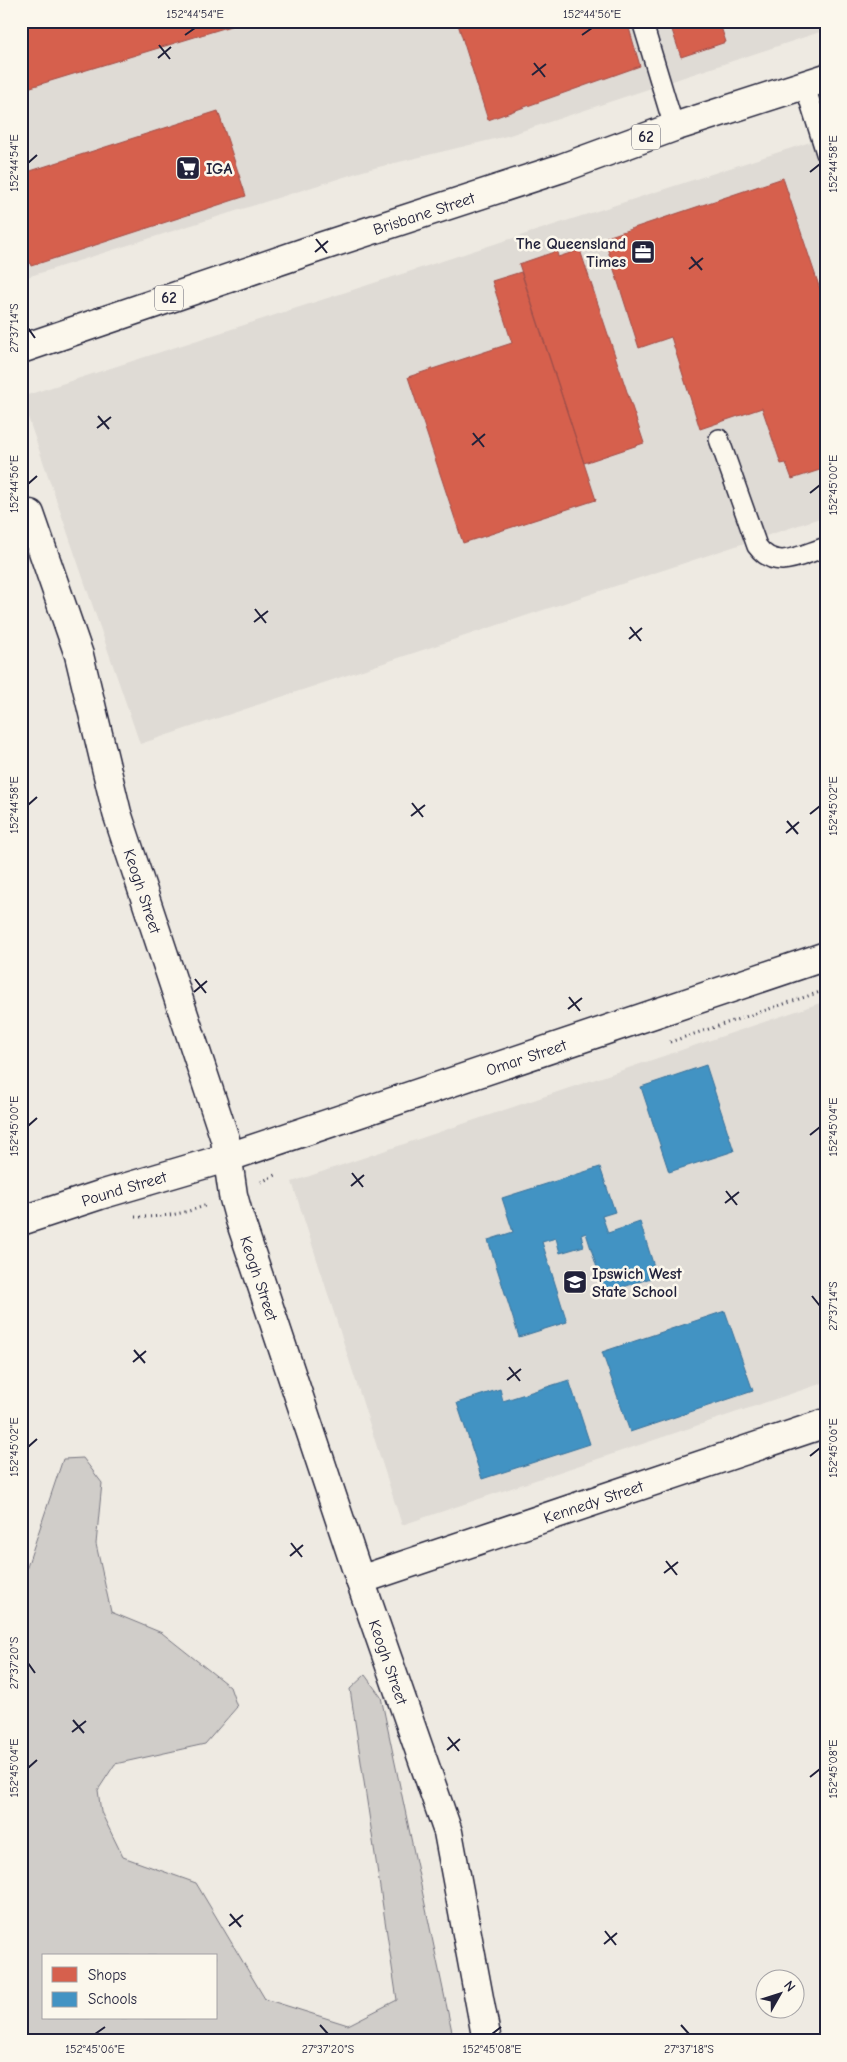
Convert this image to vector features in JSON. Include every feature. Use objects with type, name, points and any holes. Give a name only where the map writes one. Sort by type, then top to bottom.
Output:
[{"type":"street","name":"Brisbane Street","points":[[21,349],[317,248],[562,168],[674,127],[815,82]]},
{"type":"street","name":"Keogh Street","points":[[30,514],[79,655],[117,813],[225,1139],[226,1158],[239,1217],[360,1580],[448,1832],[487,2041]]},
{"type":"street","name":"Omar Street","points":[[226,1158],[826,956]]},
{"type":"street","name":"Pound Street","points":[[21,1221],[100,1195],[226,1158]]},
{"type":"street","name":"Kennedy Street","points":[[360,1580],[826,1423]]},
{"type":"lane","points":[[642,21],[674,127]]},
{"type":"lane","points":[[815,82],[826,153]]},
{"type":"lane","points":[[719,439],[757,546],[763,555],[772,560],[783,561],[826,548]]},
{"type":"shaded area","points":[[21,21],[824,21],[826,30],[507,136],[366,170],[21,279]]},
{"type":"shaded area","points":[[826,137],[826,516],[140,744],[21,397]]},
{"type":"shaded area","name":"Ipswich West State School","points":[[826,1001],[826,1382],[402,1525],[292,1182]]},
{"type":"shaded area","points":[[83,1458],[102,1483],[96,1544],[111,1612],[162,1633],[230,1687],[237,1707],[205,1744],[115,1764],[98,1790],[101,1812],[123,1857],[196,1883],[265,1999],[348,2025],[397,2000],[350,1689],[365,1675],[381,1697],[454,2041],[21,2041],[21,1585],[63,1459]]},
{"type":"building: Shops","points":[[21,21],[247,21],[21,90]]},
{"type":"building: Shops","points":[[457,21],[627,21],[640,66],[488,120]]},
{"type":"building: Shops","points":[[669,21],[719,21],[726,42],[681,57]]},
{"type":"building: Shops","points":[[218,111],[246,196],[31,266],[21,237],[21,174]]},
{"type":"building: Shops","points":[[783,178],[826,307],[826,468],[792,479],[786,463],[781,464],[762,408],[700,429],[671,337],[639,348],[604,238]]},
{"type":"building: Shops","points":[[580,250],[644,443],[584,463],[519,264],[557,251],[558,257]]},
{"type":"building: Shops","points":[[521,272],[596,500],[463,543],[408,377],[512,343],[492,281]]},
{"type":"building: Schools","points":[[706,1065],[734,1151],[669,1172],[641,1087]]},
{"type":"building: Schools","points":[[600,1167],[615,1212],[602,1216],[608,1233],[640,1222],[657,1276],[605,1293],[586,1233],[581,1235],[584,1246],[560,1253],[556,1238],[542,1242],[567,1322],[519,1337],[488,1240],[513,1232],[502,1198]]},
{"type":"building: Schools","points":[[725,1311],[753,1391],[630,1432],[602,1352]]},
{"type":"building: Schools","points":[[569,1380],[590,1444],[482,1479],[457,1403],[500,1389],[503,1401]]},
{"type":"place","name":"IGA","points":[[188,168]]},
{"type":"place","name":"The Queensland Times","points":[[643,252]]},
{"type":"place","name":"Ipswich West State School","points":[[575,1282]]}]
